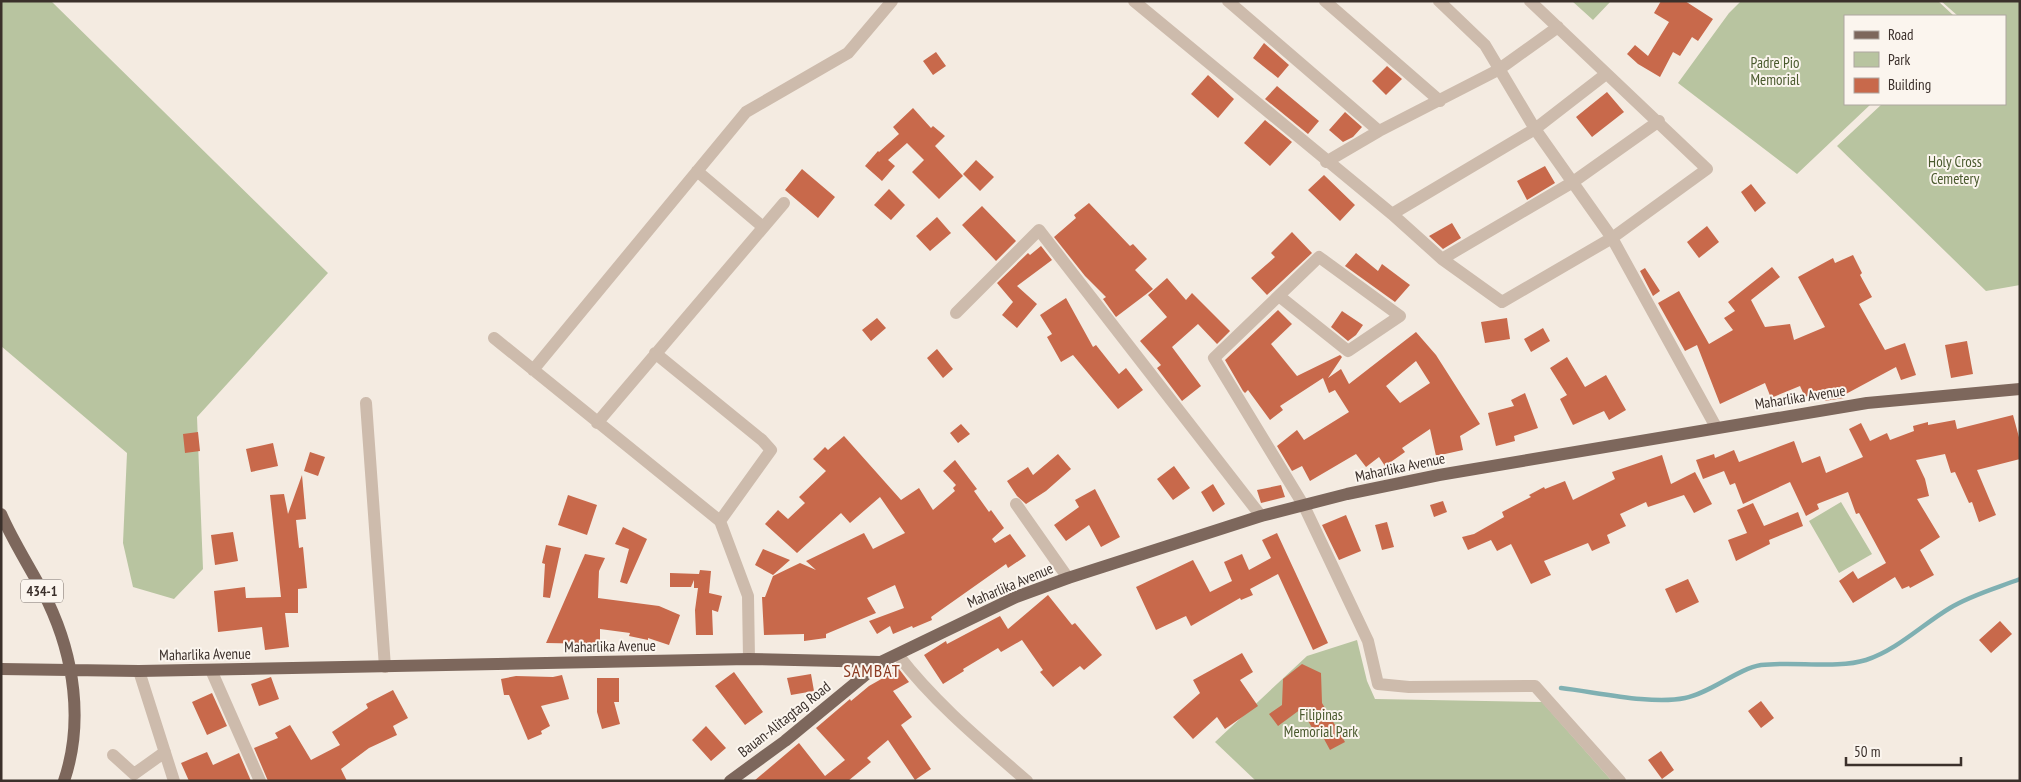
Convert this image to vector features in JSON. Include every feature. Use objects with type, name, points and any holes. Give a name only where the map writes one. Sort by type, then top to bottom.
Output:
[{"type":"main road","name":"Maharlika Avenue","points":[[1,669],[139,671],[749,659],[881,662],[1016,597],[1068,578],[1261,516],[1439,475],[1716,427],[1867,403],[2020,389]]},
{"type":"main road","name":"434-1","points":[[1,514],[48,603],[64,641],[73,688],[74,735],[70,764],[64,781]]},
{"type":"main road","name":"Bauan-Alitagtag Road","points":[[730,781],[785,740],[881,662]]},
{"type":"street","points":[[533,370],[746,112],[848,53],[892,1]]},
{"type":"street","points":[[1134,1],[1326,162],[1392,214],[1442,259],[1502,302],[1612,238],[1707,169],[1659,121],[1606,74],[1530,1]]},
{"type":"street","points":[[1228,1],[1379,132]]},
{"type":"street","points":[[1325,1],[1440,101]]},
{"type":"street","points":[[1439,1],[1485,45],[1498,70],[1535,129],[1612,238],[1716,427]]},
{"type":"street","points":[[1326,162],[1498,70],[1558,27]]},
{"type":"street","points":[[1392,214],[1535,129],[1606,74]]},
{"type":"street","points":[[1442,259],[1573,182],[1659,121]]},
{"type":"street","points":[[697,171],[763,227]]},
{"type":"street","points":[[597,423],[784,203]]},
{"type":"street","points":[[956,313],[1039,230],[1261,516]]},
{"type":"street","points":[[1279,296],[1348,351],[1400,316],[1319,258],[1279,296],[1214,358],[1304,506],[1368,641],[1378,684],[1408,687],[1535,686],[1620,781]]},
{"type":"street","points":[[494,338],[720,521],[748,596],[749,659]]},
{"type":"street","points":[[656,353],[772,450],[720,521]]},
{"type":"street","points":[[366,403],[385,667]]},
{"type":"street","points":[[1016,504],[1068,578]]},
{"type":"street","points":[[898,655],[920,684],[1027,781]]},
{"type":"street","points":[[211,670],[260,781]]},
{"type":"street","points":[[139,671],[174,781]]},
{"type":"street","points":[[113,755],[134,774],[165,752]]},
{"type":"green space","points":[[1,1],[51,1],[328,273],[197,417],[203,569],[174,599],[133,587],[123,543],[127,453],[1,346]]},
{"type":"green space","points":[[1572,1],[1611,1],[1593,20]]},
{"type":"green space","name":"Padre Pio Memorial","points":[[1741,1],[1938,1],[1953,15],[1844,15],[1844,105],[1870,105],[1797,174],[1678,83],[1729,13]]},
{"type":"green space","name":"Holy Cross Cemetery","points":[[1941,1],[2020,1],[2020,285],[1986,291],[1837,146],[1881,105],[2006,105],[2006,15],[1957,15]]},
{"type":"green space","points":[[1841,502],[1872,554],[1839,573],[1809,521]]},
{"type":"green space","name":"Filipinas Memorial Park","points":[[1357,640],[1367,681],[1375,699],[1542,702],[1612,781],[1256,781],[1215,742],[1307,656]]},
{"type":"building","points":[[1661,1],[1685,1],[1713,19],[1698,41],[1692,37],[1680,56],[1673,52],[1660,77],[1638,64],[1627,54],[1635,45],[1648,56],[1669,22],[1654,13]]},
{"type":"building","points":[[1264,43],[1289,65],[1278,78],[1253,58]]},
{"type":"building","points":[[936,52],[946,66],[933,75],[923,61]]},
{"type":"building","points":[[1387,66],[1402,79],[1386,95],[1372,81]]},
{"type":"building","points":[[1208,75],[1234,99],[1218,118],[1191,94]]},
{"type":"building","points":[[1277,86],[1319,121],[1308,134],[1265,99]]},
{"type":"building","points":[[1607,92],[1624,112],[1592,137],[1576,117]]},
{"type":"building","points":[[913,108],[931,128],[933,126],[945,136],[935,146],[963,176],[939,199],[912,172],[924,160],[907,143],[888,160],[895,166],[882,181],[865,166],[878,151],[899,134],[893,127]]},
{"type":"building","points":[[1345,112],[1362,127],[1353,137],[1343,142],[1329,130]]},
{"type":"building","points":[[1265,120],[1292,142],[1270,166],[1244,143]]},
{"type":"building","points":[[976,160],[994,177],[980,191],[963,174]]},
{"type":"building","points":[[1545,166],[1555,183],[1527,200],[1517,181]]},
{"type":"building","points":[[802,169],[835,197],[818,218],[785,190]]},
{"type":"building","points":[[1324,175],[1355,205],[1340,221],[1308,190]]},
{"type":"building","points":[[1751,184],[1766,203],[1755,212],[1741,192]]},
{"type":"building","points":[[889,189],[905,205],[891,220],[874,205]]},
{"type":"building","points":[[1089,203],[1130,246],[1133,244],[1147,259],[1135,270],[1153,289],[1116,317],[1103,299],[1106,297],[1085,276],[1054,237],[1076,218],[1074,215]]},
{"type":"building","points":[[982,206],[1016,241],[996,261],[962,225]]},
{"type":"building","points":[[937,217],[951,233],[930,251],[916,236]]},
{"type":"building","points":[[1452,223],[1461,238],[1443,249],[1429,236]]},
{"type":"building","points":[[1707,226],[1719,242],[1699,258],[1687,242]]},
{"type":"building","points":[[1292,232],[1312,253],[1267,295],[1251,278],[1275,257],[1271,253]]},
{"type":"building","points":[[1041,246],[1052,260],[1017,286],[1037,304],[1017,328],[1002,315],[1013,302],[997,283],[1028,253],[1030,255]]},
{"type":"building","points":[[1356,253],[1378,271],[1382,264],[1410,285],[1395,302],[1345,266]]},
{"type":"building","points":[[1853,255],[1862,273],[1860,275],[1872,297],[1859,304],[1885,350],[1905,343],[1916,375],[1901,380],[1896,367],[1844,395],[1844,398],[1824,401],[1822,390],[1805,397],[1800,386],[1771,398],[1765,383],[1720,404],[1697,345],[1685,351],[1658,303],[1679,291],[1709,344],[1733,330],[1724,318],[1735,311],[1728,302],[1772,267],[1780,277],[1751,300],[1765,327],[1790,324],[1794,340],[1825,327],[1798,277],[1833,258],[1835,263]]},
{"type":"building","points":[[1645,268],[1660,291],[1653,296],[1640,271]]},
{"type":"building","points":[[1167,278],[1186,300],[1192,293],[1230,331],[1217,344],[1198,324],[1172,347],[1201,386],[1182,401],[1157,368],[1161,365],[1140,341],[1167,317],[1148,295]]},
{"type":"building","points":[[1066,298],[1093,347],[1096,345],[1119,374],[1126,368],[1143,390],[1118,409],[1073,355],[1061,362],[1047,337],[1052,334],[1040,315]]},
{"type":"building","points":[[1278,310],[1292,324],[1271,344],[1297,376],[1340,355],[1342,357],[1328,378],[1341,369],[1349,384],[1416,332],[1436,355],[1480,424],[1460,436],[1463,450],[1436,456],[1430,429],[1402,448],[1405,452],[1385,466],[1379,457],[1366,467],[1356,454],[1310,481],[1302,466],[1292,471],[1277,446],[1297,430],[1304,440],[1349,412],[1335,390],[1329,393],[1323,378],[1280,406],[1283,410],[1270,420],[1248,390],[1245,393],[1243,391],[1225,360]],"holes":[[[1416,361],[1430,383],[1400,403],[1386,386]]]},
{"type":"building","points":[[1342,311],[1363,325],[1356,335],[1348,341],[1331,327]]},
{"type":"building","points":[[877,318],[886,328],[871,341],[862,330]]},
{"type":"building","points":[[1507,318],[1510,339],[1485,343],[1481,322]]},
{"type":"building","points":[[1543,328],[1550,341],[1531,352],[1524,339]]},
{"type":"building","points":[[1967,341],[1973,374],[1951,378],[1945,345]]},
{"type":"building","points":[[937,349],[953,369],[943,378],[927,358]]},
{"type":"building","points":[[1567,357],[1585,387],[1606,375],[1626,410],[1609,420],[1604,411],[1573,425],[1560,399],[1567,395],[1550,368]]},
{"type":"building","points":[[1525,393],[1538,428],[1514,436],[1515,441],[1496,446],[1488,413],[1514,406],[1511,400]]},
{"type":"building","points":[[2013,415],[2020,441],[2020,459],[1977,470],[1996,515],[1979,522],[1972,502],[1969,503],[1955,472],[1951,473],[1945,454],[1916,460],[1925,479],[1929,496],[1917,499],[1940,537],[1920,550],[1934,575],[1910,588],[1909,586],[1902,589],[1895,577],[1853,603],[1839,581],[1853,571],[1858,579],[1886,563],[1859,513],[1856,514],[1848,492],[1817,504],[1819,509],[1806,516],[1790,482],[1743,504],[1735,483],[1730,485],[1724,471],[1703,479],[1696,460],[1714,454],[1715,458],[1734,450],[1739,462],[1794,441],[1802,463],[1820,456],[1826,473],[1863,457],[1849,429],[1861,423],[1870,441],[1887,433],[1890,440],[1914,431],[1913,426],[1928,422],[1928,425],[1955,420],[1957,429]]},
{"type":"building","points":[[961,424],[970,434],[958,443],[950,433]]},
{"type":"building","points":[[198,432],[200,451],[185,453],[183,434]]},
{"type":"building","points":[[844,436],[901,500],[919,488],[933,510],[955,491],[953,488],[956,485],[943,471],[955,460],[977,489],[974,491],[989,512],[991,510],[1004,528],[992,539],[995,543],[1010,534],[1026,556],[1008,568],[1006,564],[931,617],[932,620],[913,628],[912,626],[893,634],[890,626],[877,634],[869,621],[904,608],[895,585],[867,598],[876,613],[826,634],[826,638],[804,641],[804,634],[764,635],[762,597],[765,597],[773,576],[800,563],[816,570],[806,561],[864,533],[873,549],[905,533],[880,497],[850,523],[841,513],[797,553],[765,524],[778,510],[788,519],[805,503],[799,497],[826,471],[813,459],[825,447],[828,450]]},
{"type":"building","points":[[273,443],[278,466],[251,472],[246,449]]},
{"type":"building","points":[[310,452],[325,457],[318,476],[304,471]]},
{"type":"building","points":[[1058,454],[1071,469],[1046,491],[1026,504],[1017,496],[1007,481],[1028,467],[1033,475]]},
{"type":"building","points":[[1662,455],[1671,484],[1695,472],[1712,504],[1694,513],[1684,495],[1648,507],[1646,502],[1620,514],[1626,526],[1607,535],[1610,543],[1592,551],[1588,543],[1544,561],[1551,575],[1531,584],[1511,544],[1497,551],[1491,540],[1468,550],[1462,537],[1474,534],[1504,517],[1502,512],[1531,497],[1529,495],[1544,487],[1545,489],[1565,481],[1573,500],[1615,479],[1612,472]]},
{"type":"building","points":[[1174,466],[1190,488],[1173,500],[1157,479]]},
{"type":"building","points":[[302,475],[306,519],[296,520],[299,548],[303,547],[307,588],[298,589],[298,613],[285,613],[289,647],[265,650],[262,627],[218,632],[214,591],[245,587],[246,598],[281,597],[270,495],[284,494],[288,514]]},
{"type":"building","points":[[1213,484],[1225,504],[1213,512],[1201,492]]},
{"type":"building","points":[[1281,485],[1285,497],[1261,503],[1257,490]]},
{"type":"building","points":[[1095,489],[1120,537],[1101,547],[1089,525],[1066,541],[1054,525],[1079,507],[1075,500]]},
{"type":"building","points":[[568,495],[597,505],[587,535],[558,525]]},
{"type":"building","points":[[1443,501],[1447,512],[1434,517],[1430,505]]},
{"type":"building","points":[[1753,503],[1764,526],[1798,512],[1803,526],[1769,540],[1770,544],[1736,561],[1728,540],[1747,533],[1737,510]]},
{"type":"building","points":[[1346,515],[1361,551],[1339,560],[1322,525]]},
{"type":"building","points":[[1387,522],[1394,547],[1382,550],[1375,525]]},
{"type":"building","points":[[623,527],[647,539],[627,584],[620,582],[629,549],[615,544]]},
{"type":"building","points":[[233,532],[238,561],[215,565],[211,535]]},
{"type":"building","points":[[1277,533],[1328,643],[1313,650],[1278,574],[1250,589],[1253,595],[1241,600],[1240,598],[1191,626],[1186,616],[1156,630],[1136,587],[1193,560],[1210,592],[1232,581],[1224,562],[1242,554],[1249,570],[1271,558],[1262,540]]},
{"type":"building","points":[[546,545],[561,548],[550,598],[543,597],[545,564],[542,563]]},
{"type":"building","points":[[763,549],[790,560],[773,575],[755,565]]},
{"type":"building","points":[[585,554],[605,558],[599,571],[598,598],[659,606],[680,615],[669,645],[648,638],[648,640],[629,636],[630,633],[600,629],[600,644],[546,643]]},
{"type":"building","points":[[700,570],[711,571],[709,593],[722,596],[718,612],[712,610],[713,635],[696,635],[695,610],[698,588],[694,588],[694,580],[691,587],[670,587],[670,573],[699,574]]},
{"type":"building","points":[[1688,579],[1699,602],[1676,613],[1665,589]]},
{"type":"building","points":[[1048,595],[1072,625],[1075,623],[1102,655],[1084,670],[1080,666],[1053,687],[1040,672],[1043,670],[1022,640],[1001,652],[998,648],[963,669],[964,671],[943,684],[924,655],[946,641],[947,644],[1000,616],[1008,629]]},
{"type":"building","points":[[2000,621],[2012,634],[1991,653],[1979,640]]},
{"type":"building","points":[[1242,653],[1253,672],[1240,680],[1258,706],[1225,729],[1217,717],[1193,739],[1173,717],[1200,693],[1193,680]]},
{"type":"building","points":[[1302,664],[1321,673],[1322,703],[1345,742],[1330,750],[1318,728],[1314,731],[1301,709],[1278,726],[1269,714],[1282,705],[1283,679]]},
{"type":"building","points":[[899,669],[909,682],[893,691],[912,717],[901,725],[931,769],[915,780],[888,740],[867,758],[871,762],[848,781],[754,781],[799,743],[825,776],[845,760],[816,728],[850,699],[851,701],[869,686]]},
{"type":"building","points":[[734,672],[763,712],[745,725],[715,686]]},
{"type":"building","points":[[811,674],[814,691],[791,695],[787,678]]},
{"type":"building","points":[[562,675],[569,699],[541,706],[550,726],[541,731],[542,734],[528,740],[509,695],[504,695],[501,679],[516,676],[553,677]]},
{"type":"building","points":[[271,677],[279,699],[259,706],[251,684]]},
{"type":"building","points":[[597,678],[619,678],[619,702],[614,702],[620,724],[602,729],[597,712]]},
{"type":"building","points":[[393,690],[408,718],[393,726],[397,735],[369,748],[341,769],[347,781],[268,781],[254,748],[278,738],[275,733],[290,725],[311,760],[340,745],[332,732],[368,708],[366,704]]},
{"type":"building","points":[[212,693],[227,726],[207,735],[192,702]]},
{"type":"building","points":[[1761,701],[1774,718],[1761,728],[1748,711]]},
{"type":"building","points":[[706,726],[726,748],[711,761],[692,740]]},
{"type":"building","points":[[1661,751],[1674,770],[1662,779],[1648,760]]},
{"type":"building","points":[[207,752],[213,765],[239,753],[251,781],[189,781],[181,763]]},
{"type":"waterway","points":[[1561,688],[1640,699],[1671,700],[1695,695],[1743,671],[1761,665],[1855,663],[1877,656],[1888,650],[1958,603],[2020,579]]},
{"type":"district","name":"SAMBAT","points":[[872,670]]}]
